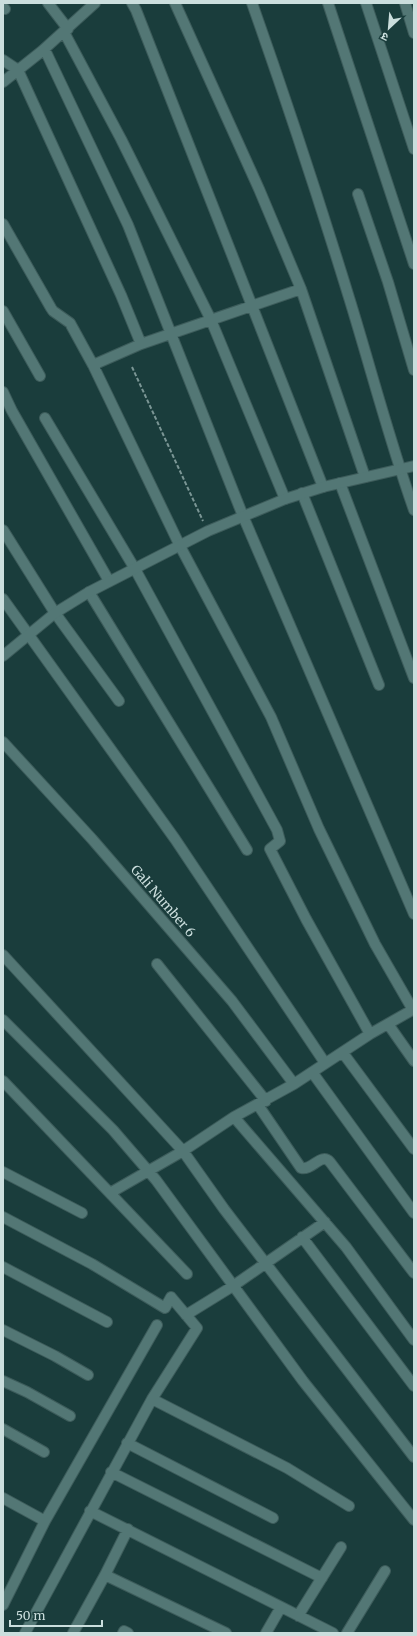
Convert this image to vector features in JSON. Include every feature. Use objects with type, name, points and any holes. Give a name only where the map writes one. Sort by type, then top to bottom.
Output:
[{"type":"street","points":[[48,3],[66,30],[211,320],[285,499]]},
{"type":"street","points":[[3,82],[42,51],[95,3]]},
{"type":"street","points":[[132,3],[253,306],[323,487]]},
{"type":"street","points":[[175,3],[259,189],[301,289],[365,477]]},
{"type":"street","points":[[252,3],[309,172],[400,470],[414,510]]},
{"type":"street","points":[[328,3],[413,260]]},
{"type":"street","points":[[366,3],[414,149]]},
{"type":"street","points":[[405,3],[414,33]]},
{"type":"street","points":[[42,51],[45,50],[128,225],[243,516],[414,914]]},
{"type":"street","points":[[3,60],[18,70],[121,295],[141,344]]},
{"type":"street","points":[[358,194],[388,282],[414,370]]},
{"type":"street","points":[[3,224],[51,308],[70,323],[94,365],[180,546],[271,717],[319,829],[350,893],[376,944],[413,1009],[370,1034],[294,1084],[262,1103],[234,1117],[183,1151],[110,1193]]},
{"type":"street","points":[[94,365],[141,344],[301,289]]},
{"type":"street","points":[[3,311],[40,376]]},
{"type":"street","points":[[3,392],[12,411],[109,581]]},
{"type":"street","points":[[45,418],[135,569],[277,830],[280,841],[270,848],[306,919],[370,1034]]},
{"type":"street","points":[[3,656],[55,613],[89,592],[208,532],[243,516],[302,493],[414,466]]},
{"type":"street","points":[[340,484],[414,678]]},
{"type":"street","points":[[302,493],[379,685]]},
{"type":"street","points":[[3,530],[55,613],[118,701]]},
{"type":"street","points":[[89,592],[247,850]]},
{"type":"street","points":[[3,599],[28,636],[175,839],[325,1063]]},
{"type":"street","name":"Gali Number 6","points":[[3,742],[92,839],[232,1001],[294,1084]]},
{"type":"street","points":[[3,955],[183,1151],[224,1209],[414,1457]]},
{"type":"street","points":[[157,964],[262,1103],[301,1168],[307,1168],[324,1158],[328,1159],[414,1273]]},
{"type":"street","points":[[3,1020],[114,1130],[148,1171],[303,1381],[414,1520]]},
{"type":"street","points":[[388,1024],[414,1061]]},
{"type":"street","points":[[343,1053],[414,1149]]},
{"type":"street","points":[[312,1072],[414,1213]]},
{"type":"street","points":[[3,1081],[187,1274]]},
{"type":"street","points":[[234,1117],[346,1247],[414,1340]]},
{"type":"street","points":[[3,1172],[82,1212]]},
{"type":"street","points":[[3,1217],[92,1264],[165,1308],[171,1297],[197,1328],[152,1399],[127,1443],[25,1633]]},
{"type":"street","points":[[186,1315],[233,1286],[325,1222]]},
{"type":"street","points":[[302,1237],[414,1386]]},
{"type":"street","points":[[3,1267],[107,1322]]},
{"type":"street","points":[[3,1605],[45,1521],[157,1325]]},
{"type":"street","points":[[3,1330],[55,1356],[88,1375]]},
{"type":"street","points":[[3,1381],[27,1392],[70,1416]]},
{"type":"street","points":[[152,1399],[287,1468],[349,1506]]},
{"type":"street","points":[[3,1429],[44,1452]]},
{"type":"street","points":[[127,1443],[273,1518]]},
{"type":"street","points":[[111,1472],[322,1578]]},
{"type":"street","points":[[3,1498],[45,1521]]},
{"type":"street","points":[[90,1510],[333,1633]]},
{"type":"street","points":[[73,1633],[128,1529]]},
{"type":"street","points":[[298,1616],[341,1547]]},
{"type":"street","points":[[347,1633],[385,1571]]},
{"type":"street","points":[[105,1575],[226,1633]]},
{"type":"street","points":[[266,1633],[281,1607]]},
{"type":"street","points":[[123,1633],[124,1631],[128,1633]]},
{"type":"path","points":[[132,367],[208,532]]}]
